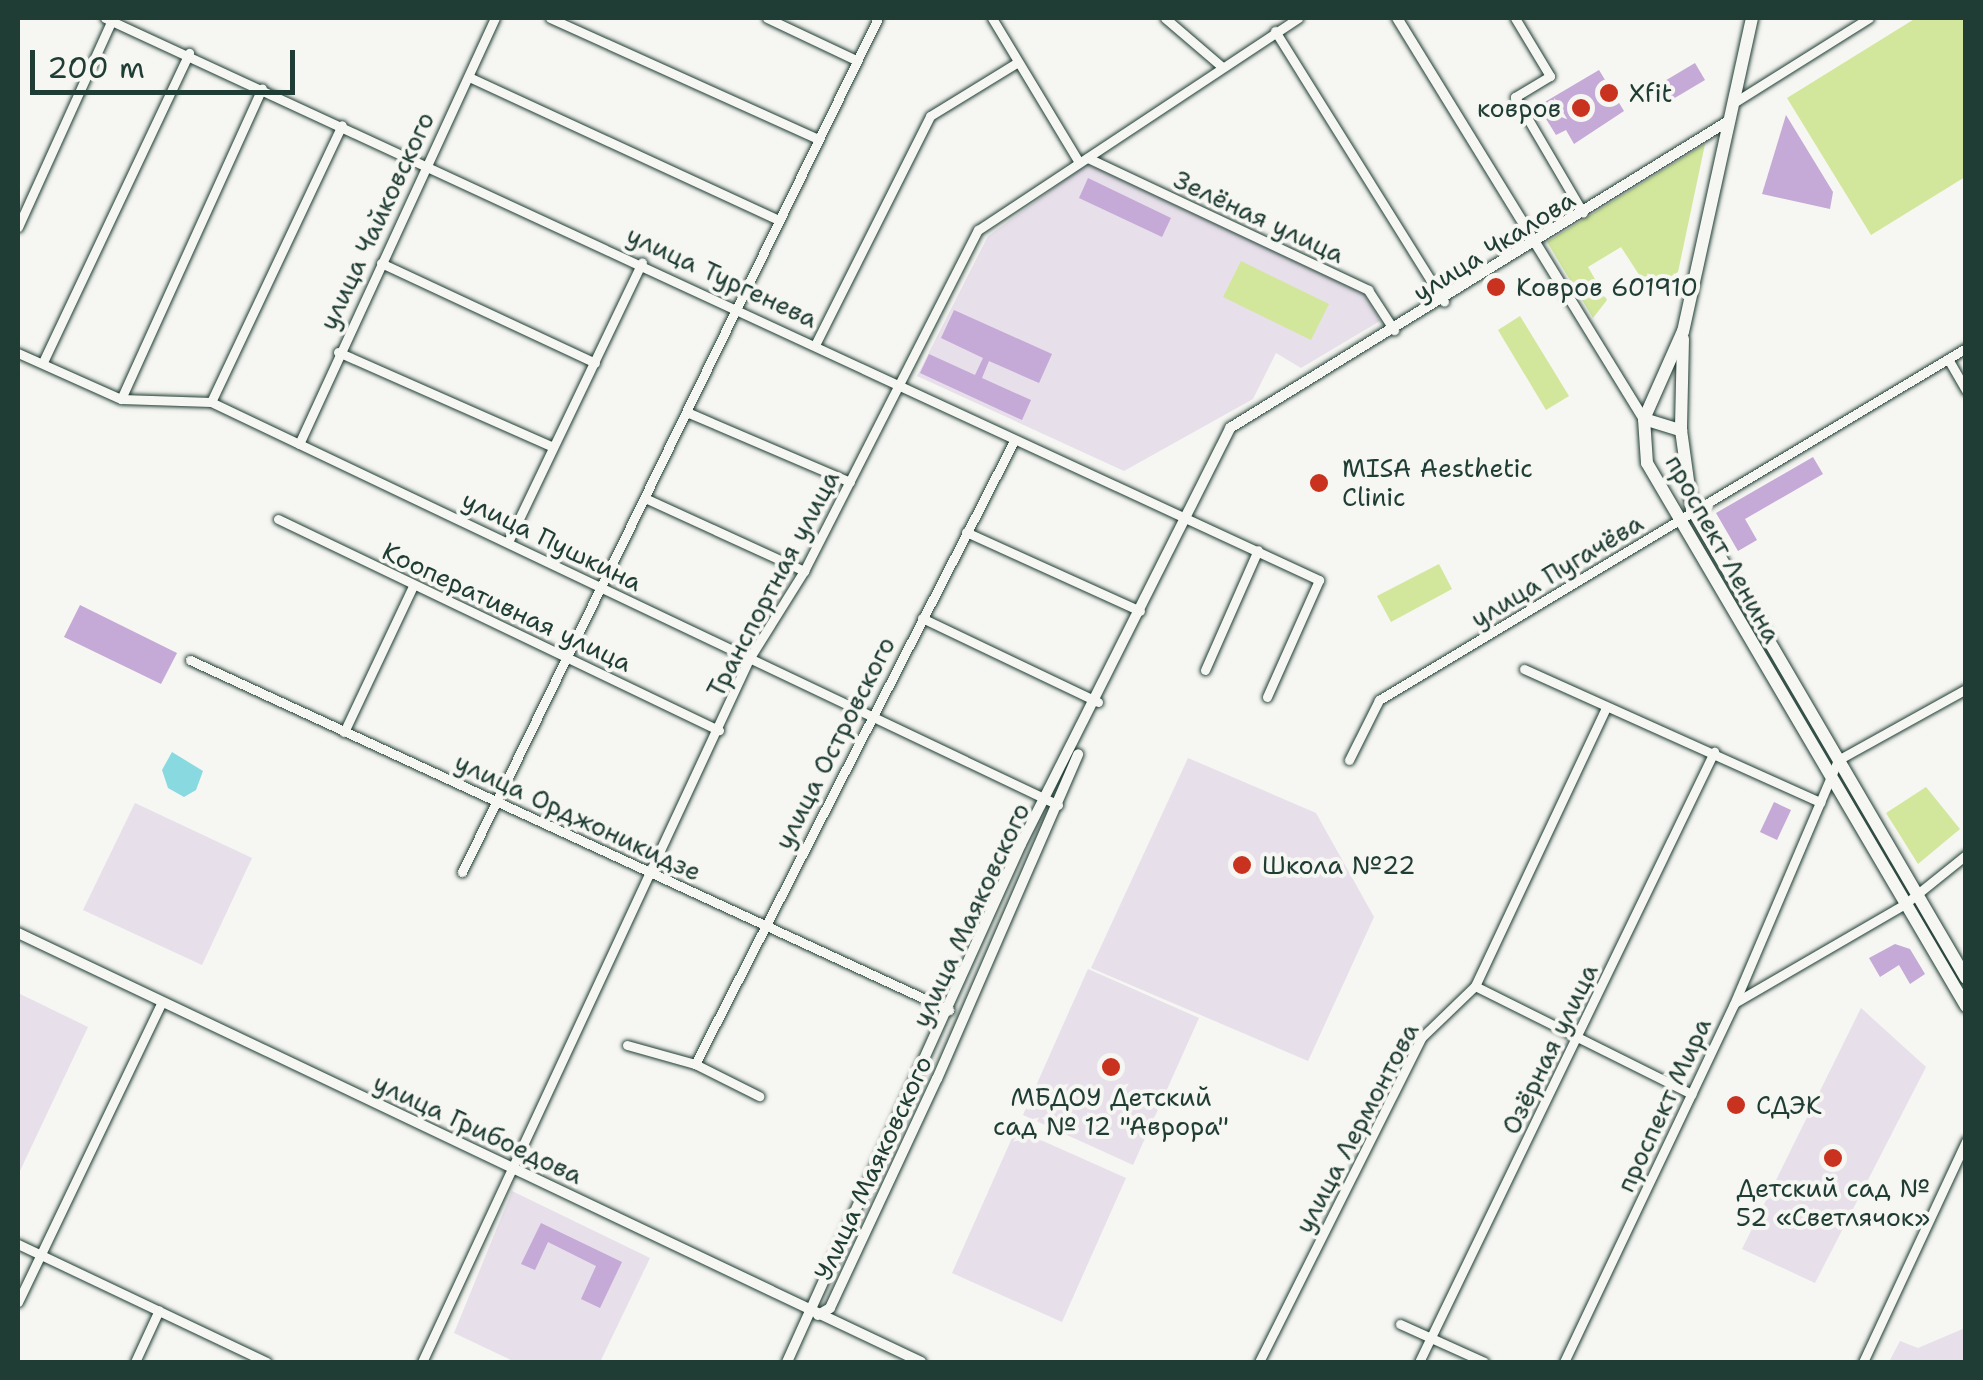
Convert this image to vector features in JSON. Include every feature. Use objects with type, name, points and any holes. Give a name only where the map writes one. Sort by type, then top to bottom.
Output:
[{"type":"main road","points":[[1644,419],[1683,331],[1752,18]]},
{"type":"main road","points":[[1681,430],[1683,331]]},
{"type":"main road","name":"проспект Ленина","points":[[1966,978],[1692,509],[1681,430],[1644,419],[1647,463],[1677,522],[1966,1006]]},
{"type":"street","name":"улица Чайковского","points":[[299,444],[423,167],[495,18]]},
{"type":"street","points":[[550,18],[816,138]]},
{"type":"street","points":[[767,18],[856,60]]},
{"type":"street","points":[[462,872],[562,656],[647,499],[740,308],[777,219],[878,18]]},
{"type":"street","points":[[992,18],[1083,160]]},
{"type":"street","points":[[1164,18],[1221,66]]},
{"type":"street","name":"Транспортная улица","points":[[422,1362],[749,659],[804,571],[978,230],[1298,18]]},
{"type":"street","points":[[1397,18],[1644,419]]},
{"type":"street","points":[[1514,18],[1550,76],[1515,97],[1584,213]]},
{"type":"street","points":[[1735,102],[1869,18]]},
{"type":"street","points":[[18,226],[108,19]]},
{"type":"street","name":"улица Тургенева","points":[[108,19],[342,124],[423,167],[642,262],[901,383],[1014,441],[1185,514],[1320,580],[1268,697]]},
{"type":"street","points":[[1275,31],[1444,301]]},
{"type":"street","points":[[43,362],[189,53]]},
{"type":"street","points":[[816,343],[930,116],[1018,62]]},
{"type":"street","points":[[469,77],[777,219]]},
{"type":"street","points":[[121,400],[262,88]]},
{"type":"street","name":"улица Чкалова","points":[[1276,402],[1395,332],[1731,119]]},
{"type":"street","points":[[211,402],[342,124]]},
{"type":"street","name":"Зелёная улица","points":[[1083,160],[1368,290],[1395,332]]},
{"type":"street","points":[[508,542],[642,262]]},
{"type":"street","points":[[381,263],[595,363]]},
{"type":"street","name":"улица Пугачёва","points":[[1350,760],[1379,700],[1966,348]]},
{"type":"street","points":[[338,352],[551,446]]},
{"type":"street","name":"улица Пушкина","points":[[18,353],[121,400],[211,402],[1053,802]]},
{"type":"street","points":[[1948,359],[1966,390]]},
{"type":"street","name":"улица Маяковского","points":[[787,1362],[815,1313],[949,1010],[1053,802],[1185,514],[1230,428],[1276,402]]},
{"type":"street","points":[[689,412],[850,482]]},
{"type":"street","name":"улица Островского","points":[[695,1064],[868,717],[1014,441]]},
{"type":"street","points":[[647,499],[804,571]]},
{"type":"street","name":"Кооперативная улица","points":[[278,518],[719,730]]},
{"type":"street","points":[[966,532],[1140,612]]},
{"type":"street","points":[[1205,670],[1258,550]]},
{"type":"street","points":[[344,732],[413,586]]},
{"type":"street","points":[[922,618],[1098,702]]},
{"type":"street","name":"улица Орджоникидзе","points":[[190,660],[498,801],[649,876],[768,924],[949,1010]]},
{"type":"street","points":[[1524,669],[1820,802]]},
{"type":"street","points":[[1734,1004],[1838,760],[1966,690]]},
{"type":"street","name":"улица Лермонтова","points":[[1259,1362],[1422,1037],[1475,986],[1606,706]]},
{"type":"street","name":"Озёрная улица","points":[[1419,1362],[1714,752]]},
{"type":"street","name":"Улица Маяковского","points":[[815,1313],[830,1308],[1053,802]]},
{"type":"street","name":"проспект Мира","points":[[1564,1362],[1734,1004],[1905,904],[1966,855]]},
{"type":"street","name":"улица Грибоедова","points":[[18,933],[921,1362]]},
{"type":"street","points":[[1475,986],[1692,1094]]},
{"type":"street","points":[[18,1302],[162,1002]]},
{"type":"street","points":[[626,1045],[695,1064],[759,1096]]},
{"type":"street","points":[[1863,1362],[1966,1141]]},
{"type":"street","points":[[18,1244],[266,1362]]},
{"type":"street","points":[[135,1362],[159,1310]]},
{"type":"street","points":[[1400,1324],[1484,1362]]},
{"type":"shaded area","points":[[1087,164],[1364,294],[1380,321],[1301,368],[1276,353],[1253,399],[1124,471],[917,376],[988,236]]},
{"type":"shaded area","name":"Школа №22","points":[[1188,758],[1316,813],[1374,917],[1308,1061],[1091,968]]},
{"type":"shaded area","points":[[135,803],[252,858],[202,965],[83,910]]},
{"type":"shaded area","name":"МБДОУ Детский сад № 12 \"Аврора\"","points":[[1088,969],[1199,1018],[1133,1165],[1023,1115]]},
{"type":"shaded area","points":[[18,993],[88,1027],[18,1175]]},
{"type":"shaded area","name":"Детский сад № 52 «Светлячок»","points":[[1861,1008],[1926,1067],[1815,1283],[1742,1249]]},
{"type":"shaded area","points":[[1016,1129],[1126,1178],[1062,1322],[952,1273]]},
{"type":"shaded area","points":[[512,1191],[650,1258],[600,1362],[515,1362],[454,1333]]},
{"type":"shaded area","points":[[1965,1328],[1965,1362],[1889,1362],[1900,1341],[1918,1348]]},
{"type":"green space","points":[[1916,18],[1965,18],[1965,177],[1871,235],[1787,98]]},
{"type":"green space","points":[[1705,144],[1678,272],[1649,290],[1621,247],[1588,267],[1607,300],[1593,318],[1547,242]]},
{"type":"green space","points":[[1241,261],[1329,304],[1311,340],[1223,297]]},
{"type":"green space","points":[[1520,316],[1569,396],[1546,410],[1498,330]]},
{"type":"green space","points":[[1439,564],[1452,589],[1391,622],[1377,596]]},
{"type":"green space","points":[[1926,787],[1960,829],[1918,864],[1886,813]]},
{"type":"water","points":[[172,752],[203,771],[196,790],[184,797],[168,788],[162,770]]},
{"type":"building","points":[[1695,63],[1705,80],[1673,99],[1663,82]]},
{"type":"building","name":"ковров","points":[[1599,70],[1624,111],[1574,144],[1566,130],[1556,135],[1538,106]]},
{"type":"building","points":[[1786,115],[1833,192],[1830,209],[1762,194]]},
{"type":"building","points":[[1088,178],[1171,218],[1162,237],[1079,198]]},
{"type":"building","points":[[954,310],[1052,354],[1039,383],[989,361],[982,378],[1031,400],[1022,420],[920,373],[929,354],[975,375],[983,358],[941,338]]},
{"type":"building","points":[[1813,457],[1823,474],[1745,519],[1757,540],[1738,551],[1716,513]]},
{"type":"building","points":[[80,605],[177,653],[161,684],[64,637]]},
{"type":"building","points":[[1774,802],[1791,810],[1777,840],[1760,832]]},
{"type":"building","points":[[1895,944],[1910,949],[1925,974],[1910,984],[1899,965],[1880,977],[1869,958]]},
{"type":"building","points":[[541,1223],[622,1262],[600,1308],[581,1299],[596,1266],[548,1242],[535,1270],[521,1264]]},
{"type":"place","name":"Xfit","points":[[1609,93]]},
{"type":"place","name":"ковров","points":[[1581,108]]},
{"type":"place","name":"Ковров 601910","points":[[1496,287]]},
{"type":"place","name":"MISA Aesthetic Clinic","points":[[1319,483]]},
{"type":"place","name":"Школа №22","points":[[1242,865]]},
{"type":"place","name":"МБДОУ Детский сад № 12 \"Аврора\"","points":[[1111,1067]]},
{"type":"place","name":"СДЭК","points":[[1736,1105]]},
{"type":"place","name":"Детский сад № 52 «Светлячок»","points":[[1833,1158]]}]
